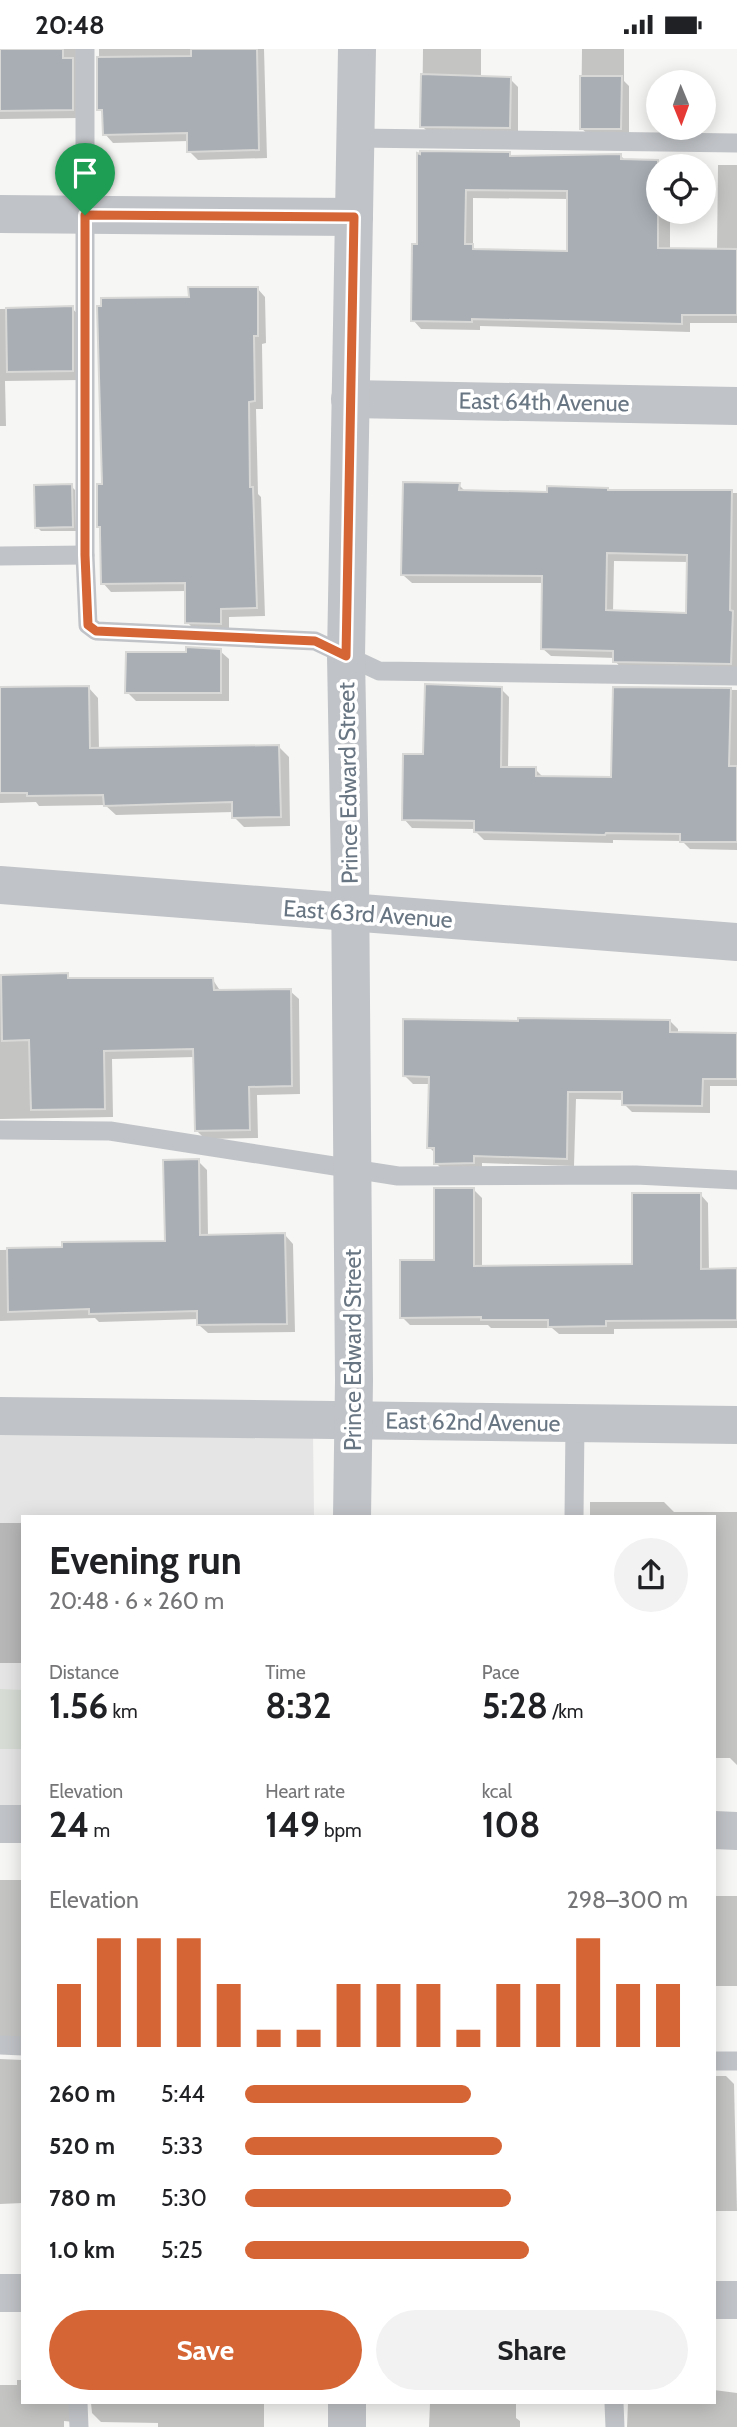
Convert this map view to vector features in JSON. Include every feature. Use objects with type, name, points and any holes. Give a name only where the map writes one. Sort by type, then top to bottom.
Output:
[{"type":"street","name":"Prince Edward Street","points":[[352,1515],[354,1420],[346,656],[357,49]]},
{"type":"street","points":[[0,214],[354,217]]},
{"type":"street","name":"East 64th Avenue","points":[[350,399],[737,406]]},
{"type":"street","name":"East 63rd Avenue","points":[[0,885],[737,942]]},
{"type":"street","name":"East 62nd Avenue","points":[[0,1416],[737,1425]]},
{"type":"street","points":[[0,1824],[21,1824]]},
{"type":"street","points":[[716,1831],[737,1831]]},
{"type":"street","points":[[0,2293],[21,2293]]},
{"type":"street","points":[[716,2300],[737,2300]]},
{"type":"street","points":[[347,2404],[347,2427]]},
{"type":"lane","points":[[85,49],[85,555],[88,625],[96,631],[315,641],[379,671],[737,676]]},
{"type":"lane","points":[[356,138],[737,143]]},
{"type":"lane","points":[[0,556],[85,555]]},
{"type":"lane","points":[[0,1130],[110,1131],[398,1176],[636,1175],[737,1180]]},
{"type":"lane","points":[[574,1515],[575,1424]]},
{"type":"lane","points":[[0,2045],[21,2046]]},
{"type":"lane","points":[[716,2061],[737,2061]]},
{"type":"lane","points":[[78,2404],[79,2427]]},
{"type":"lane","points":[[614,2404],[615,2427]]},
{"type":"shaded area","points":[[0,1431],[313,1433],[314,1515],[21,1515],[21,1805],[0,1805]]},
{"type":"shaded area","points":[[0,1689],[21,1690],[21,1749],[0,1749]]},
{"type":"building","points":[[0,49],[63,49],[63,58],[73,58],[73,110],[0,111]]},
{"type":"building","points":[[191,49],[257,49],[259,150],[187,152],[187,133],[103,135],[102,110],[97,110],[97,57],[191,56]]},
{"type":"building","points":[[421,74],[511,77],[510,128],[420,127]]},
{"type":"building","points":[[580,76],[622,76],[621,129],[580,129]]},
{"type":"building","points":[[510,152],[510,156],[621,154],[621,159],[646,160],[646,224],[658,224],[658,248],[737,249],[737,315],[682,315],[682,324],[472,319],[472,322],[411,321],[412,244],[417,244],[417,153]],"holes":[[[466,190],[567,191],[567,251],[473,249],[473,244],[465,244]]]},
{"type":"building","points":[[188,287],[258,287],[258,336],[254,336],[255,401],[249,402],[250,487],[253,487],[257,608],[221,609],[221,624],[185,623],[185,583],[101,584],[100,527],[97,527],[97,484],[102,484],[97,306],[101,306],[101,298],[189,297]]},
{"type":"building","points":[[73,306],[73,371],[7,372],[6,308]]},
{"type":"building","points":[[403,482],[460,483],[459,490],[547,492],[547,486],[608,490],[732,490],[731,664],[613,662],[613,651],[541,649],[542,576],[401,575]],"holes":[[[607,553],[687,555],[686,613],[606,610]]]},
{"type":"building","points":[[72,484],[73,527],[35,528],[34,485]]},
{"type":"building","points":[[186,647],[221,649],[221,693],[125,693],[126,652],[186,652]]},
{"type":"building","points":[[425,684],[502,687],[501,767],[536,767],[536,776],[611,777],[613,687],[731,688],[729,766],[737,766],[737,842],[680,842],[680,834],[474,832],[474,821],[402,820],[403,754],[423,754]]},
{"type":"building","points":[[89,686],[90,748],[279,745],[281,817],[232,818],[232,802],[104,806],[103,795],[27,796],[27,793],[0,793],[0,687]]},
{"type":"building","points":[[68,973],[68,978],[213,978],[214,990],[291,989],[292,1086],[249,1087],[250,1130],[195,1131],[193,1049],[104,1051],[105,1109],[31,1110],[29,1040],[2,1041],[1,975]]},
{"type":"building","points":[[518,1018],[670,1020],[670,1032],[737,1033],[737,1079],[703,1079],[702,1106],[622,1105],[622,1092],[568,1092],[567,1159],[474,1156],[474,1163],[434,1164],[434,1148],[427,1148],[429,1077],[403,1076],[403,1019],[518,1021]]},
{"type":"building","points":[[199,1159],[200,1235],[285,1233],[287,1324],[197,1325],[197,1311],[89,1314],[89,1309],[8,1312],[7,1248],[62,1247],[62,1242],[165,1241],[163,1160]]},
{"type":"building","points":[[434,1188],[474,1188],[474,1266],[632,1264],[632,1193],[701,1193],[701,1269],[737,1268],[737,1320],[606,1321],[606,1326],[548,1327],[548,1320],[400,1318],[400,1260],[434,1260]]},
{"type":"route","points":[[85,215],[354,217],[346,656],[315,641],[96,631],[88,625],[85,555],[85,215]]}]
